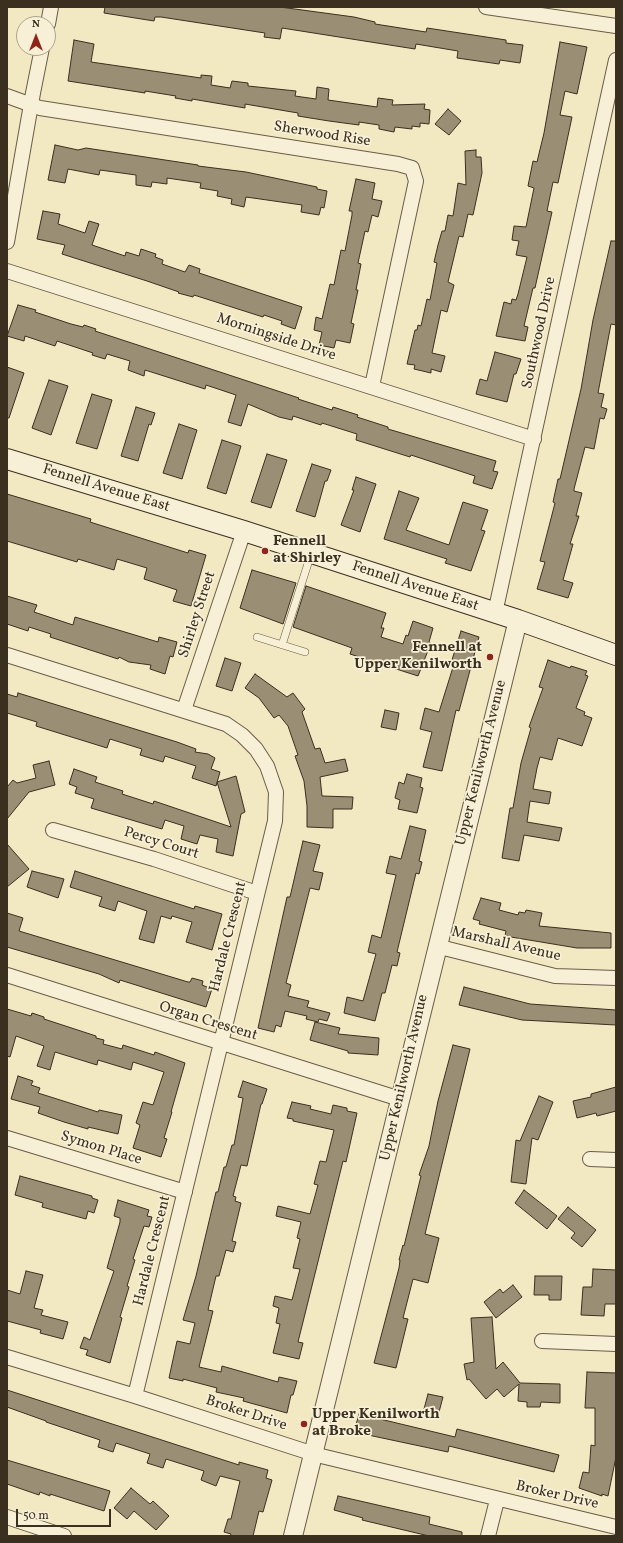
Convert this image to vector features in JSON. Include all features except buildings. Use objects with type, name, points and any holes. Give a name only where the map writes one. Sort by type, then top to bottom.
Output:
[{"type":"main road","name":"Fennell Avenue East","points":[[7,459],[244,531],[518,620],[616,655]]},
{"type":"street","points":[[486,7],[616,26]]},
{"type":"street","points":[[7,242],[40,56]]},
{"type":"street","name":"Southwood Drive","points":[[495,613],[616,60]]},
{"type":"street","name":"Sherwood Rise","points":[[7,96],[40,108],[398,164],[412,168],[416,181],[372,386]]},
{"type":"street","name":"Morningside Drive","points":[[7,271],[372,386],[534,439]]},
{"type":"street","name":"Shirley Street","points":[[184,710],[244,531]]},
{"type":"street","name":"Upper Kenilworth Avenue","points":[[293,1536],[436,946],[518,620]]},
{"type":"street","name":"Hardale Crescent","points":[[7,655],[226,724],[242,735],[256,749],[267,766],[276,792],[275,821],[135,1396]]},
{"type":"street","name":"Percy Court","points":[[53,830],[154,859],[257,892]]},
{"type":"street","name":"Marshall Avenue","points":[[436,946],[555,976],[616,978]]},
{"type":"street","name":"Organ Crescent","points":[[7,976],[400,1099]]},
{"type":"street","name":"Symon Place","points":[[7,1138],[185,1192]]},
{"type":"street","points":[[590,1159],[616,1160]]},
{"type":"street","points":[[542,1341],[616,1344]]},
{"type":"street","name":"Broker Drive","points":[[7,1357],[135,1396],[314,1454],[497,1500],[616,1527]]},
{"type":"street","points":[[488,1536],[497,1500]]},
{"type":"street","points":[[7,1517],[64,1536]]},
{"type":"lane","points":[[282,645],[311,553]]},
{"type":"lane","points":[[257,637],[305,652]]},
{"type":"place","name":"Fennell at Shirley","points":[[265,551]]},
{"type":"place","name":"Fennell at Upper Kenilworth","points":[[490,657]]},
{"type":"place","name":"Upper Kenilworth at Broke","points":[[304,1424]]}]
